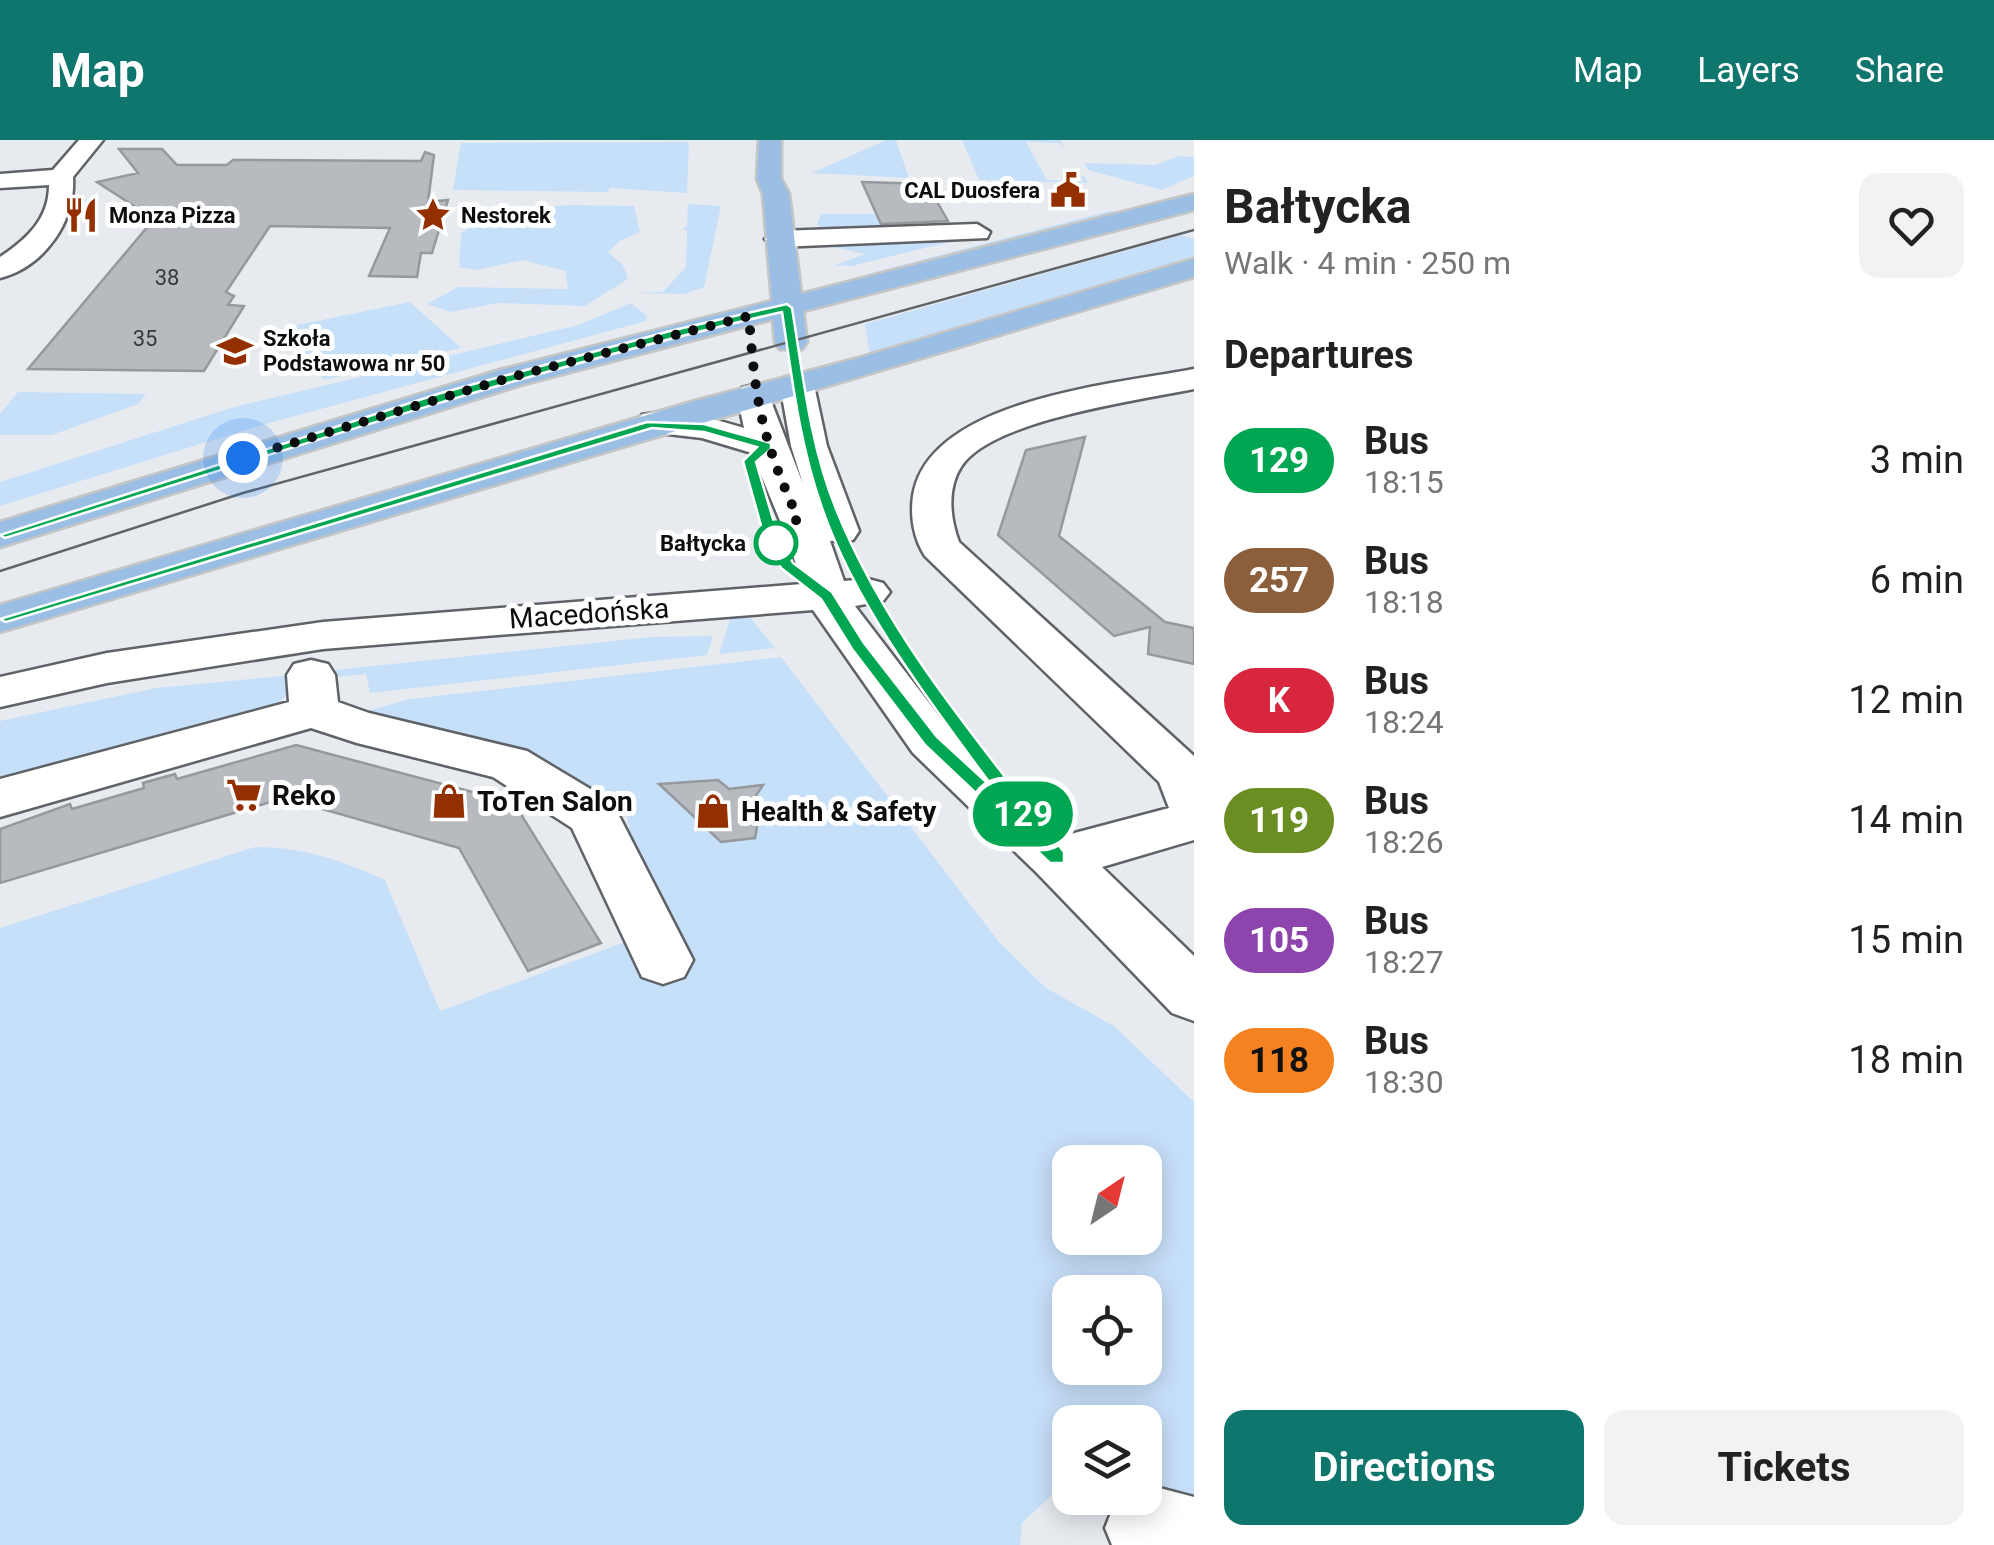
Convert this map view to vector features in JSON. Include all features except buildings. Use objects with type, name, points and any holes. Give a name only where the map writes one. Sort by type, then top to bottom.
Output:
[{"type":"main road","points":[[770,140],[770,179],[756,193],[787,308],[797,384]]},
{"type":"main road","points":[[0,535],[749,298],[787,308],[1194,202]]},
{"type":"main road","points":[[772,250],[827,282],[874,287]]},
{"type":"main road","points":[[0,619],[656,423],[1194,268]]},
{"type":"main road","points":[[749,298],[754,396]]},
{"type":"street","points":[[0,269],[51,229],[70,162],[92,140]]},
{"type":"street","points":[[0,181],[62,186]]},
{"type":"street","points":[[772,250],[977,232]]},
{"type":"street","points":[[1194,379],[1030,416],[966,441],[937,476],[930,502],[931,524],[940,546],[1182,774],[1194,805]]},
{"type":"street","points":[[797,384],[858,645],[931,741],[1057,858],[1194,995]]},
{"type":"street","points":[[754,396],[767,446],[810,545],[848,594]]},
{"type":"street","points":[[656,423],[704,428],[767,446]]},
{"type":"street","name":"Macedońska","points":[[0,692],[157,656],[309,636],[848,594]]},
{"type":"street","points":[[309,636],[314,711]]},
{"type":"street","points":[[0,798],[314,711],[357,727],[509,763],[592,816],[662,960]]},
{"type":"street","points":[[1057,858],[1151,834],[1194,818]]},
{"type":"shaded area","points":[[886,140],[896,140],[909,178],[812,173]]},
{"type":"shaded area","points":[[962,140],[1060,140],[1065,148],[1059,143],[1026,142],[1047,180],[1083,182],[1084,176],[1088,183],[979,180]]},
{"type":"shaded area","points":[[689,142],[687,193],[610,188],[608,192],[453,190],[461,143]]},
{"type":"shaded area","points":[[1178,156],[1194,157],[1194,176],[1162,190],[1088,170],[1084,163],[1156,165]]},
{"type":"shaded area","points":[[688,204],[721,206],[704,287],[684,294],[633,293],[663,292],[686,267],[687,231],[682,228],[687,227]]},
{"type":"shaded area","points":[[566,205],[634,206],[640,232],[608,252],[623,265],[628,279],[585,306],[498,303],[451,312],[427,304],[458,287],[568,289],[565,271],[523,260],[477,270],[459,267],[461,233],[486,217]]},
{"type":"shaded area","points":[[1110,211],[1122,213],[859,278],[867,274]]},
{"type":"shaded area","points":[[821,214],[877,214],[883,228],[825,229],[817,225]]},
{"type":"shaded area","points":[[1182,235],[1194,239],[1194,261],[870,356],[865,324]]},
{"type":"shaded area","points":[[953,241],[852,266],[835,265],[866,254],[827,246]]},
{"type":"shaded area","points":[[410,302],[461,348],[324,380],[278,329]]},
{"type":"shaded area","points":[[631,303],[647,316],[646,321],[262,425],[0,506],[0,482],[234,407],[578,325]]},
{"type":"shaded area","points":[[18,392],[146,394],[138,404],[52,435],[0,435],[0,414]]},
{"type":"shaded area","points":[[731,616],[749,616],[775,648],[719,654]]},
{"type":"shaded area","points":[[713,636],[707,655],[370,693],[366,674],[326,678],[325,671],[651,637]]},
{"type":"shaded area","points":[[781,657],[999,942],[1046,988],[1114,1026],[1194,1102],[1194,1513],[1162,1508],[1162,1405],[1052,1405],[1052,1495],[1022,1523],[1020,1545],[0,1545],[0,928],[255,847],[306,852],[385,880],[440,1011],[673,924],[638,883],[626,811],[550,775],[353,715],[410,699]]},
{"type":"shaded area","points":[[292,675],[285,697],[269,709],[0,786],[0,721],[156,688]]},
{"type":"tram line","points":[[0,571],[243,493],[1194,230]]},
{"type":"bus line","name":"129","points":[[0,535],[445,396],[674,333],[787,308],[807,436],[828,508],[868,592],[950,717],[1057,858],[931,741],[858,645],[827,596],[787,565],[769,529],[749,461],[767,446],[704,428],[652,424],[0,619]]},
{"type":"place","name":"CAL Duosfera","points":[[1068,190]]},
{"type":"place","name":"Monza Pizza","points":[[81,215]]},
{"type":"place","name":"Nestorek","points":[[433,215]]},
{"type":"place","name":"Szkoła Podstawowa nr 50","points":[[235,351]]},
{"type":"place","name":"Bałtycka","points":[[776,543]]},
{"type":"place","name":"Reko","points":[[244,795]]},
{"type":"place","name":"ToTen Salon","points":[[449,801]]},
{"type":"place","name":"Health & Safety","points":[[713,811]]},
{"type":"route","points":[[243,458],[512,377],[749,316],[754,396],[767,446],[798,518],[776,543]]}]
